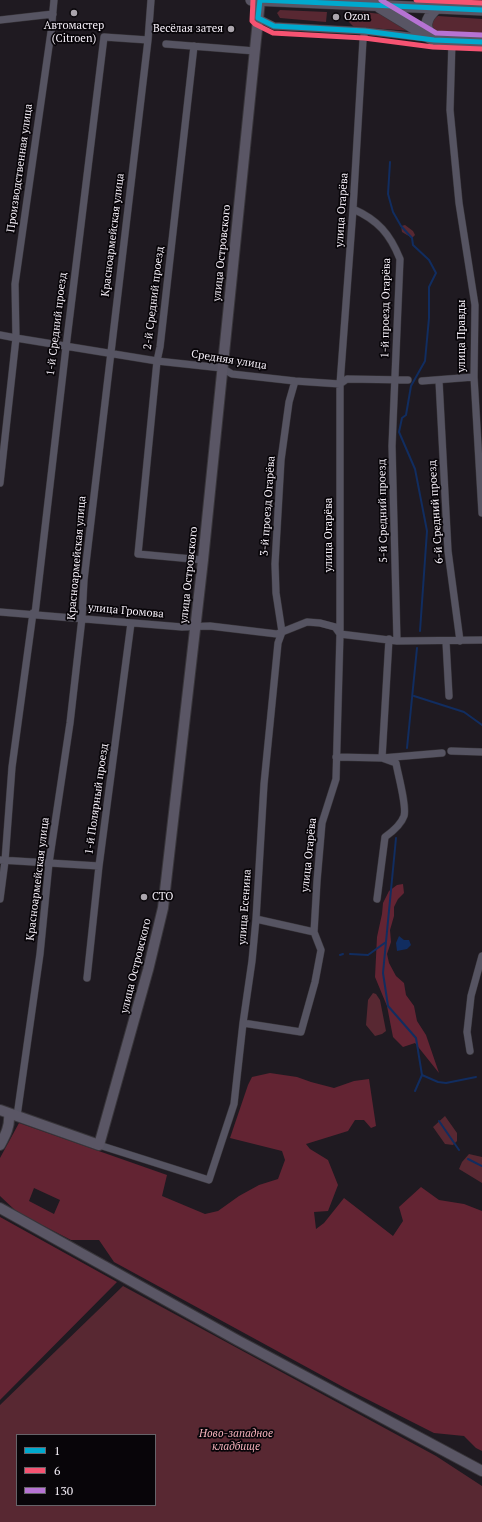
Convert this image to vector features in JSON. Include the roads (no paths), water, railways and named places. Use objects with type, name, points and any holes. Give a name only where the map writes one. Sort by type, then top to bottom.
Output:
[{"type":"main road","points":[[251,0],[482,10]]},
{"type":"main road","points":[[376,5],[434,39],[482,42]]},
{"type":"main road","points":[[434,39],[427,28],[426,22],[428,17],[436,8]]},
{"type":"street","name":"Производственная улица","points":[[0,483],[16,338],[15,284],[54,0]]},
{"type":"street","name":"Красноармейская улица","points":[[9,1113],[40,954],[49,863],[61,786],[82,618],[84,580],[148,40],[151,0]]},
{"type":"street","name":"улица Островского","points":[[100,1145],[148,970],[163,908],[196,628],[260,0]]},
{"type":"street","points":[[0,20],[53,14]]},
{"type":"street","points":[[258,18],[274,26],[365,31],[434,39]]},
{"type":"street","name":"улица Огарёва","points":[[243,1023],[301,1032],[315,982],[321,950],[314,932],[316,881],[322,823],[336,779],[340,634],[340,384],[353,208],[363,40],[365,31]]},
{"type":"street","name":"1-й Средний проезд","points":[[0,899],[12,767],[34,614],[104,37],[148,40]]},
{"type":"street","name":"улица Правды","points":[[452,41],[450,110],[459,203],[475,305],[474,377],[482,512]]},
{"type":"street","points":[[166,44],[255,51]]},
{"type":"street","name":"2-й Средний проезд","points":[[194,46],[160,347],[157,361],[138,554],[203,560]]},
{"type":"street","name":"1-й проезд Огарёва","points":[[353,208],[368,215],[384,232],[392,243],[400,259],[395,381]]},
{"type":"street","name":"Средняя улица","points":[[0,335],[157,361],[222,368],[232,374],[295,381],[340,384],[347,379],[395,381],[408,380]]},
{"type":"street","points":[[422,381],[439,381],[474,377]]},
{"type":"street","name":"3-й проезд Огарёва","points":[[282,632],[276,593],[275,564],[281,460],[289,402],[295,381]]},
{"type":"street","name":"5-й Средний проезд","points":[[395,381],[392,446],[397,641]]},
{"type":"street","name":"6-й Средний проезд","points":[[439,381],[448,551],[460,641]]},
{"type":"street","name":"улица Громова","points":[[0,612],[196,628],[210,626],[276,634],[299,625],[314,622],[335,627],[340,634],[397,641],[446,642],[482,640]]},
{"type":"street","name":"1-й Полярный проезд","points":[[87,978],[99,866],[131,623]]},
{"type":"street","name":"улица Есенина","points":[[100,1145],[209,1180],[234,1104],[252,961],[265,776],[278,643],[282,632]]},
{"type":"street","points":[[382,758],[389,639]]},
{"type":"street","points":[[446,642],[450,696]]},
{"type":"street","points":[[450,751],[482,752]]},
{"type":"street","points":[[336,757],[382,758],[442,753]]},
{"type":"street","points":[[377,899],[385,837],[394,831],[404,816],[404,803],[396,763],[382,758]]},
{"type":"street","points":[[3,861],[99,866]]},
{"type":"street","points":[[256,919],[314,932]]},
{"type":"street","points":[[470,1051],[467,1032],[470,996],[482,956]]},
{"type":"street","points":[[0,1145],[8,1131],[9,1113],[100,1145]]},
{"type":"street","points":[[0,1208],[237,1340],[482,1471]]},
{"type":"water","points":[[399,936],[404,940],[409,940],[411,945],[407,949],[397,951],[396,943]]},
{"type":"waterway","points":[[390,162],[388,194],[393,212],[401,226],[412,238],[413,245],[429,260],[436,273],[429,287],[429,318],[425,361],[411,386],[406,415],[402,418],[399,432],[415,469],[427,531],[420,631]]},
{"type":"waterway","points":[[407,748],[417,648]]},
{"type":"waterway","points":[[414,696],[464,712],[482,725]]},
{"type":"waterway","points":[[396,838],[383,973],[388,1006],[416,1038],[422,1075],[438,1082],[446,1083],[476,1077]]},
{"type":"waterway","points":[[350,954],[368,955],[386,942]]},
{"type":"waterway","points":[[415,1091],[422,1075]]},
{"type":"waterway","points":[[439,1121],[459,1150]]},
{"type":"waterway","points":[[468,1159],[482,1166]]},
{"type":"place","name":"Автомастер (Citroen)","points":[[74,13]]},
{"type":"place","name":"Ozon","points":[[336,17]]},
{"type":"place","name":"Весёлая затея","points":[[231,29]]},
{"type":"place","name":"СТО","points":[[144,897]]},
{"type":"park label","name":"Ново-западное кладбище","points":[[236,1440]]}]
